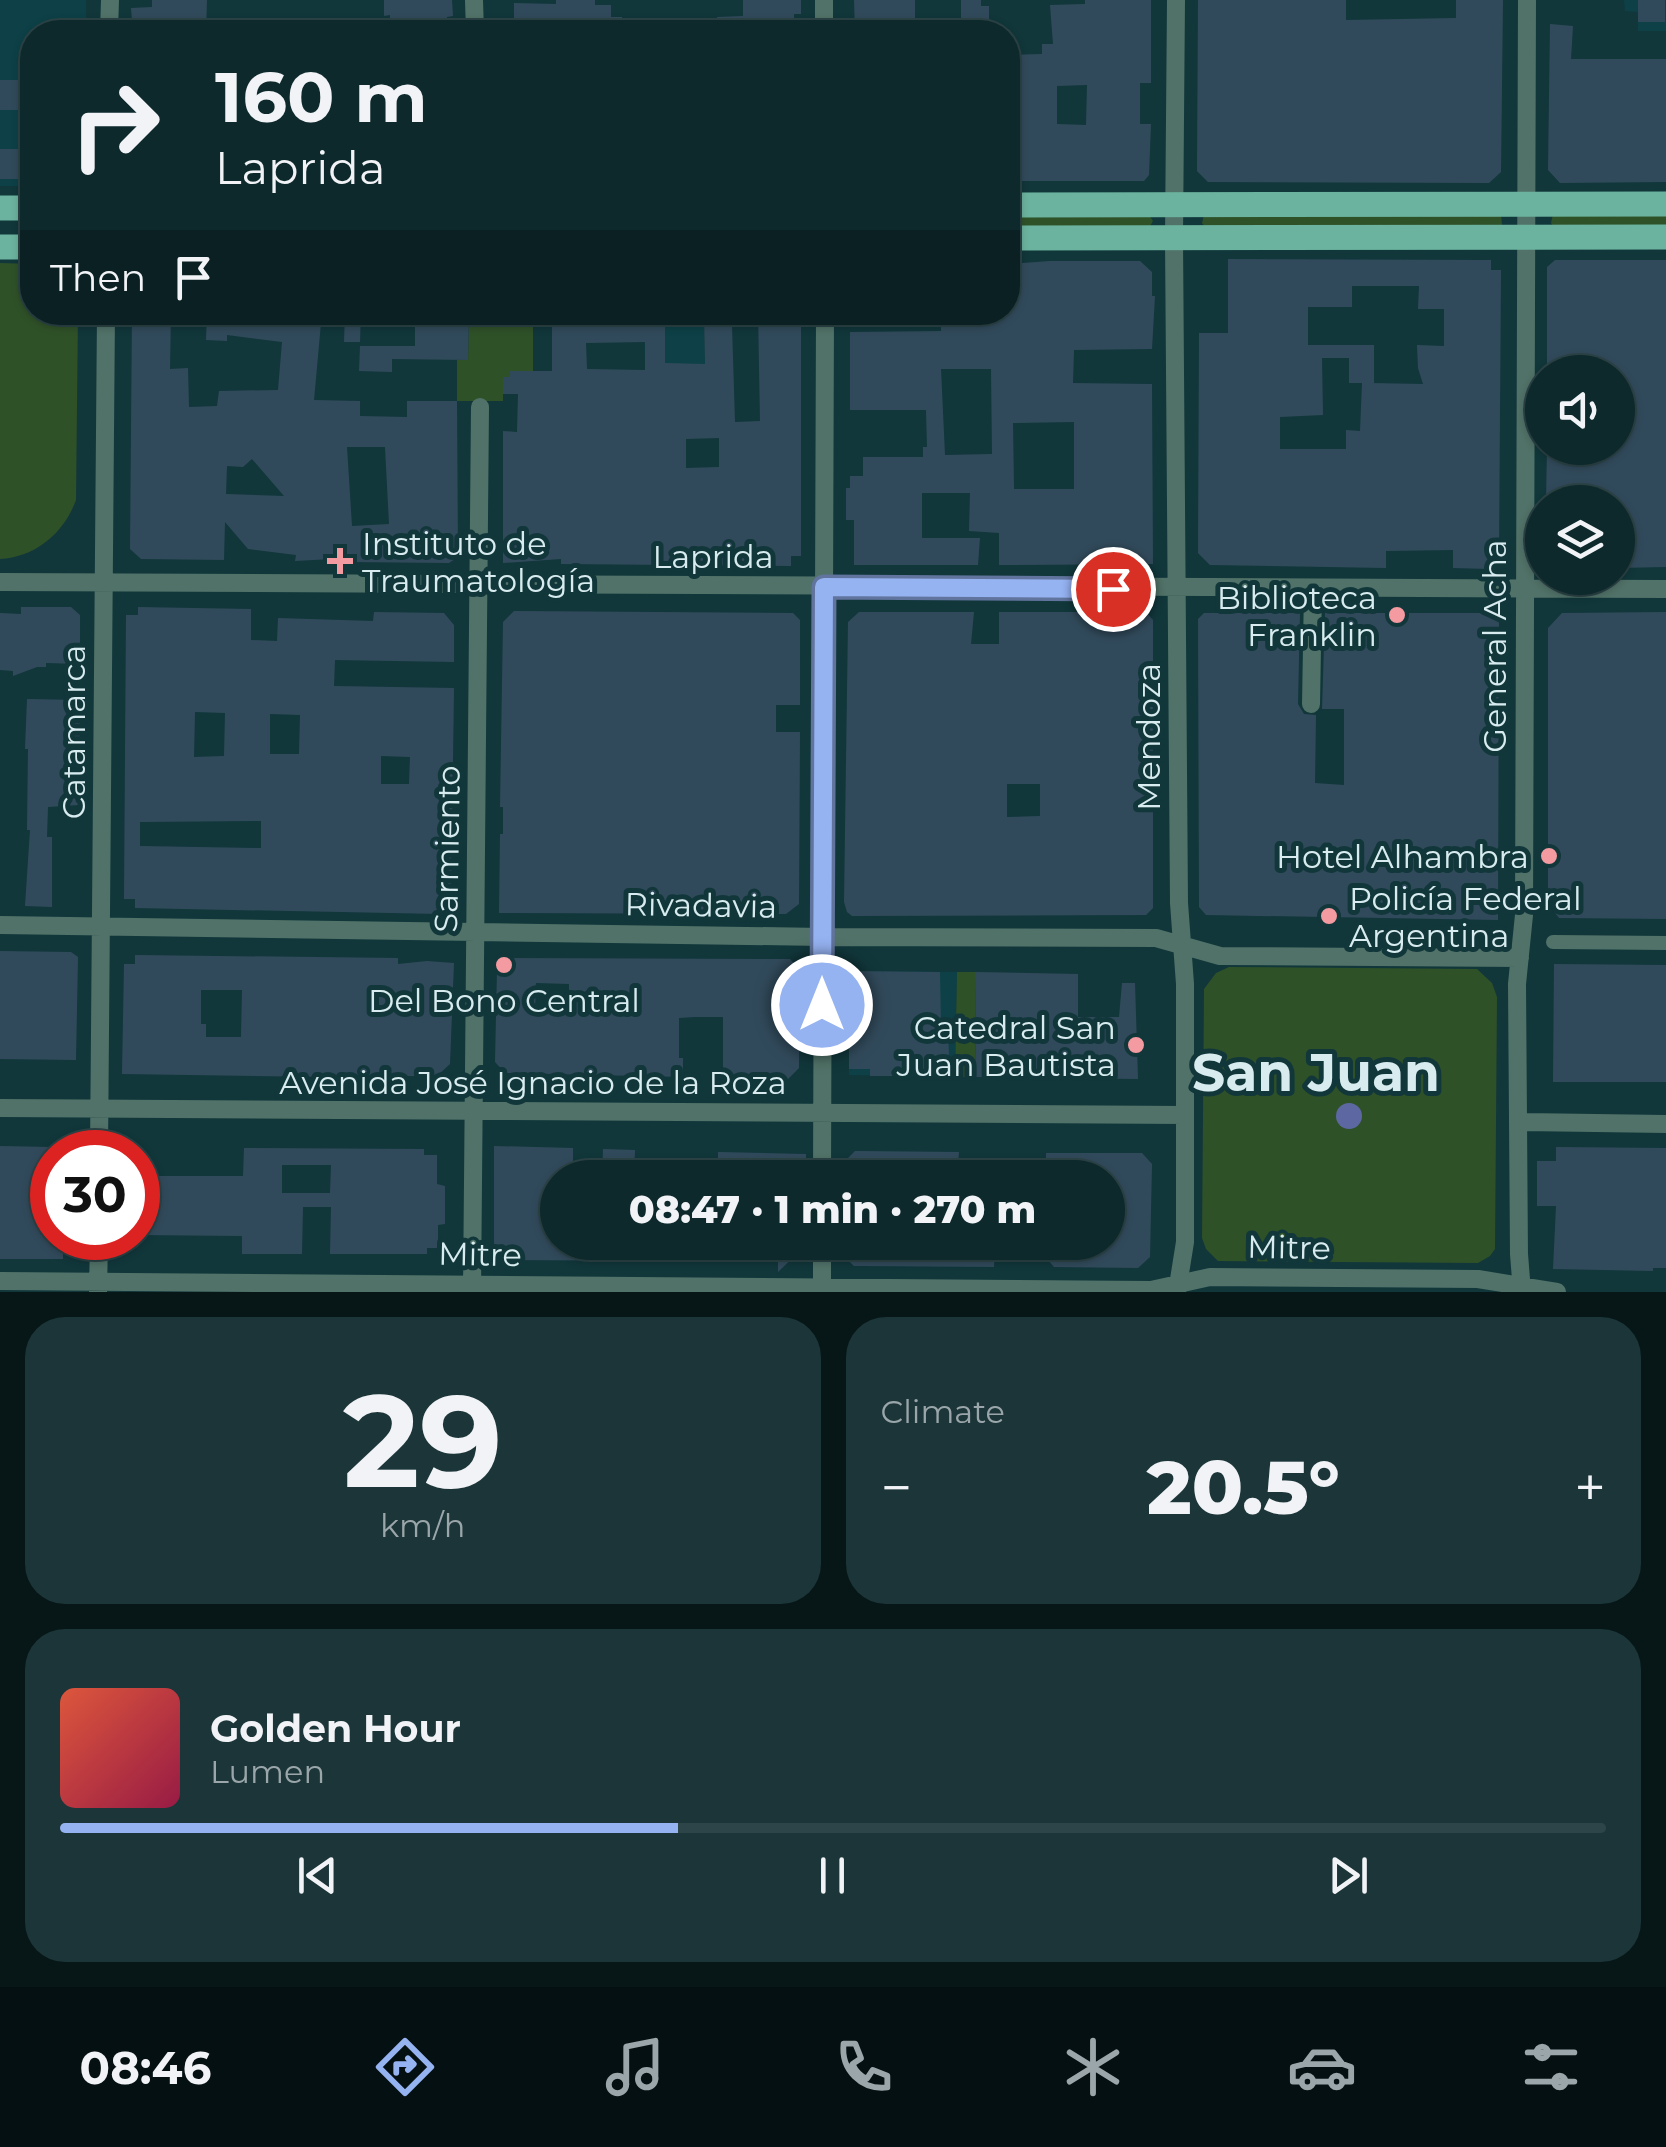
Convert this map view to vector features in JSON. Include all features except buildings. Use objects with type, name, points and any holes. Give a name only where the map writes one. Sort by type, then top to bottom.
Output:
[{"type":"main road","points":[[1020,206],[1666,204]]},
{"type":"main road","points":[[1020,238],[1666,237]]},
{"type":"street","name":"Mendoza","points":[[1176,0],[1179,903],[1185,1115],[1184,1242],[1178,1288]]},
{"type":"street","name":"General Acha","points":[[1522,1289],[1518,1122],[1524,915],[1527,0]]},
{"type":"street","name":"Catamarca","points":[[100,1130],[106,325]]},
{"type":"street","points":[[822,1160],[825,325]]},
{"type":"street","name":"Sarmiento","points":[[472,1288],[480,406]]},
{"type":"street","name":"Laprida","points":[[0,582],[1666,589]]},
{"type":"street","points":[[1311,704],[1314,589]]},
{"type":"street","name":"Rivadavia","points":[[0,925],[1156,938],[1220,956],[1520,958]]},
{"type":"street","points":[[1554,942],[1666,943]]},
{"type":"street","name":"Avenida José Ignacio de la Roza","points":[[0,1108],[1185,1115]]},
{"type":"street","points":[[1518,1122],[1666,1124]]},
{"type":"street","points":[[98,1260],[98,1286]]},
{"type":"street","points":[[822,1260],[822,1290]]},
{"type":"street","name":"Mitre","points":[[0,1281],[98,1286],[1152,1290],[1178,1288],[1210,1276],[1478,1279],[1557,1292]]},
{"type":"shaded area","points":[[0,0],[86,0],[86,20],[20,20],[20,186],[0,186]]},
{"type":"shaded area","points":[[1624,0],[1666,0],[1666,31],[1638,31],[1638,12],[1625,11]]},
{"type":"shaded area","points":[[644,325],[704,325],[705,364],[685,364],[646,415]]},
{"type":"shaded area","points":[[849,971],[957,972],[955,1077],[849,1075]]},
{"type":"green space","points":[[1501,214],[1502,225],[1205,228],[1202,223],[1204,215]]},
{"type":"green space","points":[[1553,214],[1666,214],[1666,227],[1554,227]]},
{"type":"green space","points":[[1020,215],[1149,215],[1153,221],[1149,228],[1020,228]]},
{"type":"green space","points":[[0,263],[20,264],[20,325],[78,325],[76,500],[64,523],[47,541],[25,554],[0,559]]},
{"type":"green space","points":[[469,325],[533,325],[533,377],[503,377],[503,401],[457,401],[457,360],[468,360]]},
{"type":"green space","points":[[1229,967],[1477,969],[1492,983],[1497,997],[1495,1249],[1490,1256],[1478,1263],[1218,1261],[1206,1249],[1202,1238],[1204,989],[1216,973]]},
{"type":"green space","points":[[957,972],[975,972],[976,1077],[955,1077]]},
{"type":"water","points":[[1349,1103],[1358,1107],[1362,1116],[1358,1125],[1349,1129],[1340,1125],[1336,1116],[1340,1107]]},
{"type":"place","name":"Instituto de Traumatología","points":[[340,561]]},
{"type":"place","name":"Biblioteca Franklin","points":[[1397,615]]},
{"type":"place","name":"Hotel Alhambra","points":[[1549,856]]},
{"type":"place","name":"Policía Federal Argentina","points":[[1329,916]]},
{"type":"place","name":"Del Bono Central","points":[[504,965]]},
{"type":"place","name":"Catedral San Juan Bautista","points":[[1136,1045]]},
{"type":"district","name":"San Juan","points":[[1316,1072]]},
{"type":"route","points":[[822,1005],[824,587],[1113,589]]}]
